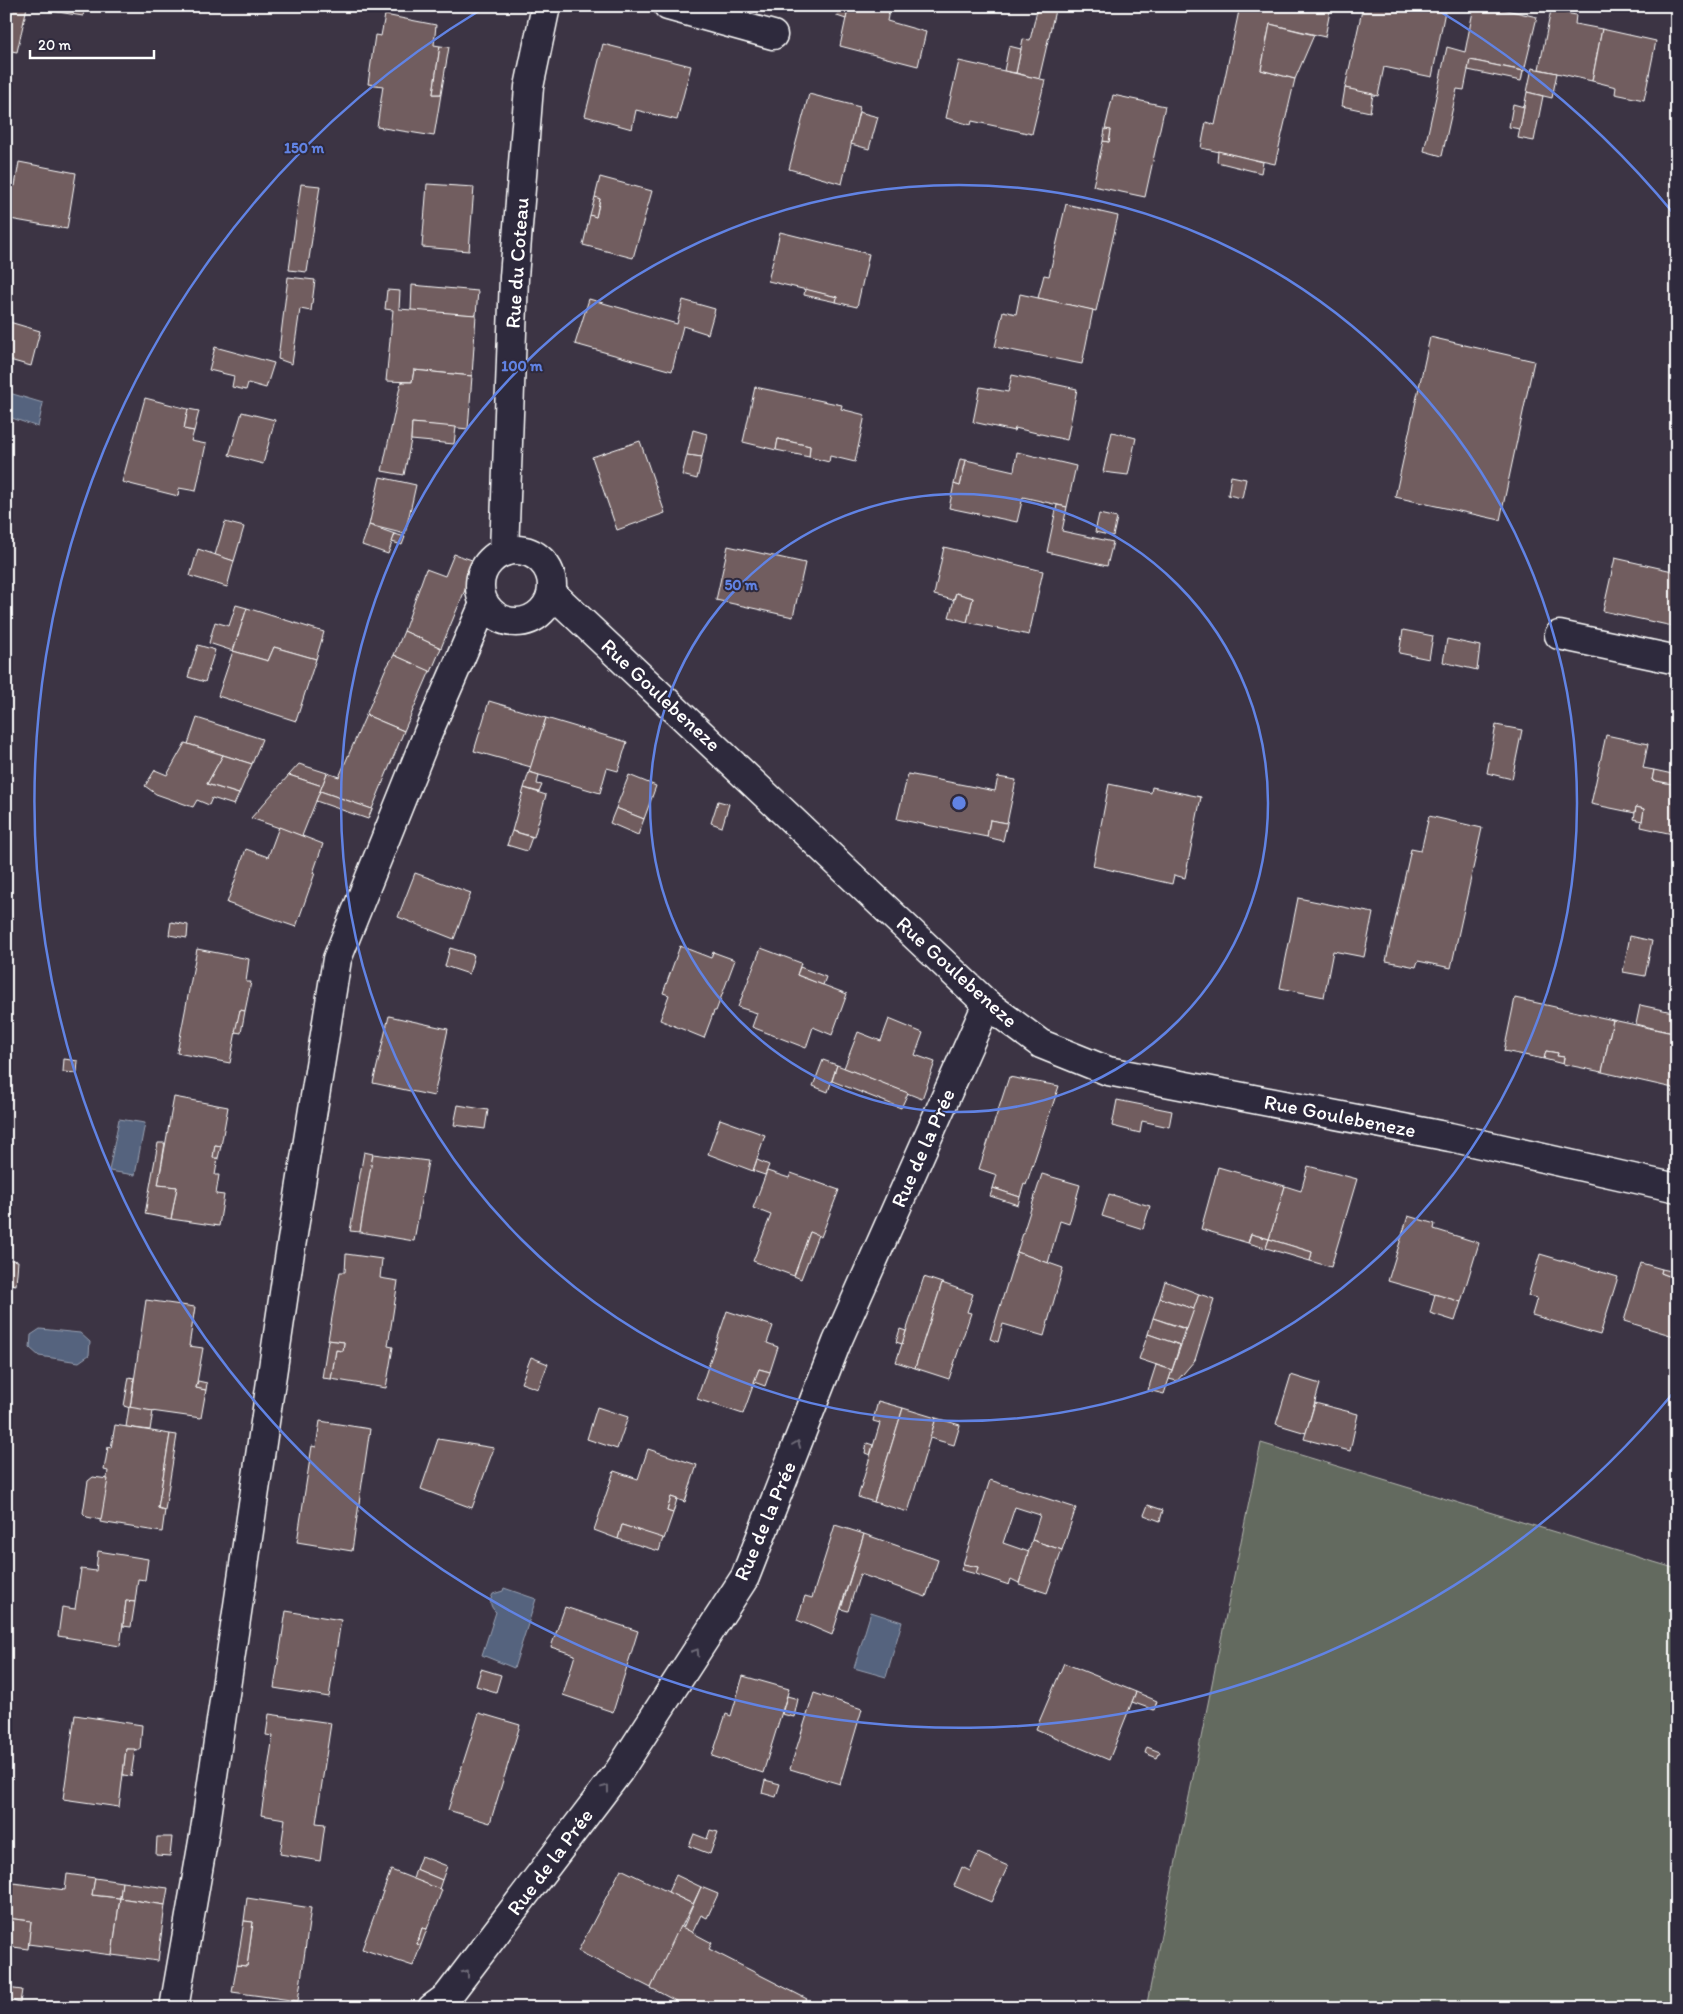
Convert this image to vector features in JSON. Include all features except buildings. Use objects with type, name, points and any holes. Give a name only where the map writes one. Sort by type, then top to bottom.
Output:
[{"type":"street","name":"Rue du Coteau","points":[[504,552],[514,277],[529,88],[546,6]]},
{"type":"street","points":[[668,6],[773,35]]},
{"type":"street","points":[[516,550],[529,552],[540,558],[548,568],[552,580],[552,593],[548,604],[540,614],[522,621],[504,620],[492,614],[484,604],[480,594],[482,573],[494,556],[516,550]]},
{"type":"street","name":"Rue Goulebeneze","points":[[552,593],[987,1004],[1041,1044],[1108,1071],[1450,1137],[1677,1188]]},
{"type":"street","points":[[174,2008],[205,1830],[288,1258],[337,959],[428,733],[484,604]]},
{"type":"street","points":[[1559,635],[1677,660]]},
{"type":"street","name":"Rue de la Prée","points":[[432,2008],[447,1997],[619,1771],[745,1577],[837,1342],[987,1004]]},
{"type":"shaded area","points":[[1261,1443],[1677,1569],[1677,2008],[1146,2008]]},
{"type":"water","points":[[6,392],[43,403],[38,427],[6,416]]},
{"type":"water","points":[[119,1119],[145,1123],[135,1175],[109,1171]]},
{"type":"water","points":[[40,1329],[80,1333],[90,1342],[89,1355],[79,1362],[39,1356],[30,1348],[31,1335]]},
{"type":"water","points":[[504,1588],[536,1599],[514,1668],[482,1655],[496,1612],[491,1606],[492,1597],[493,1594],[503,1591]]},
{"type":"water","points":[[871,1612],[902,1622],[886,1677],[854,1668]]}]
